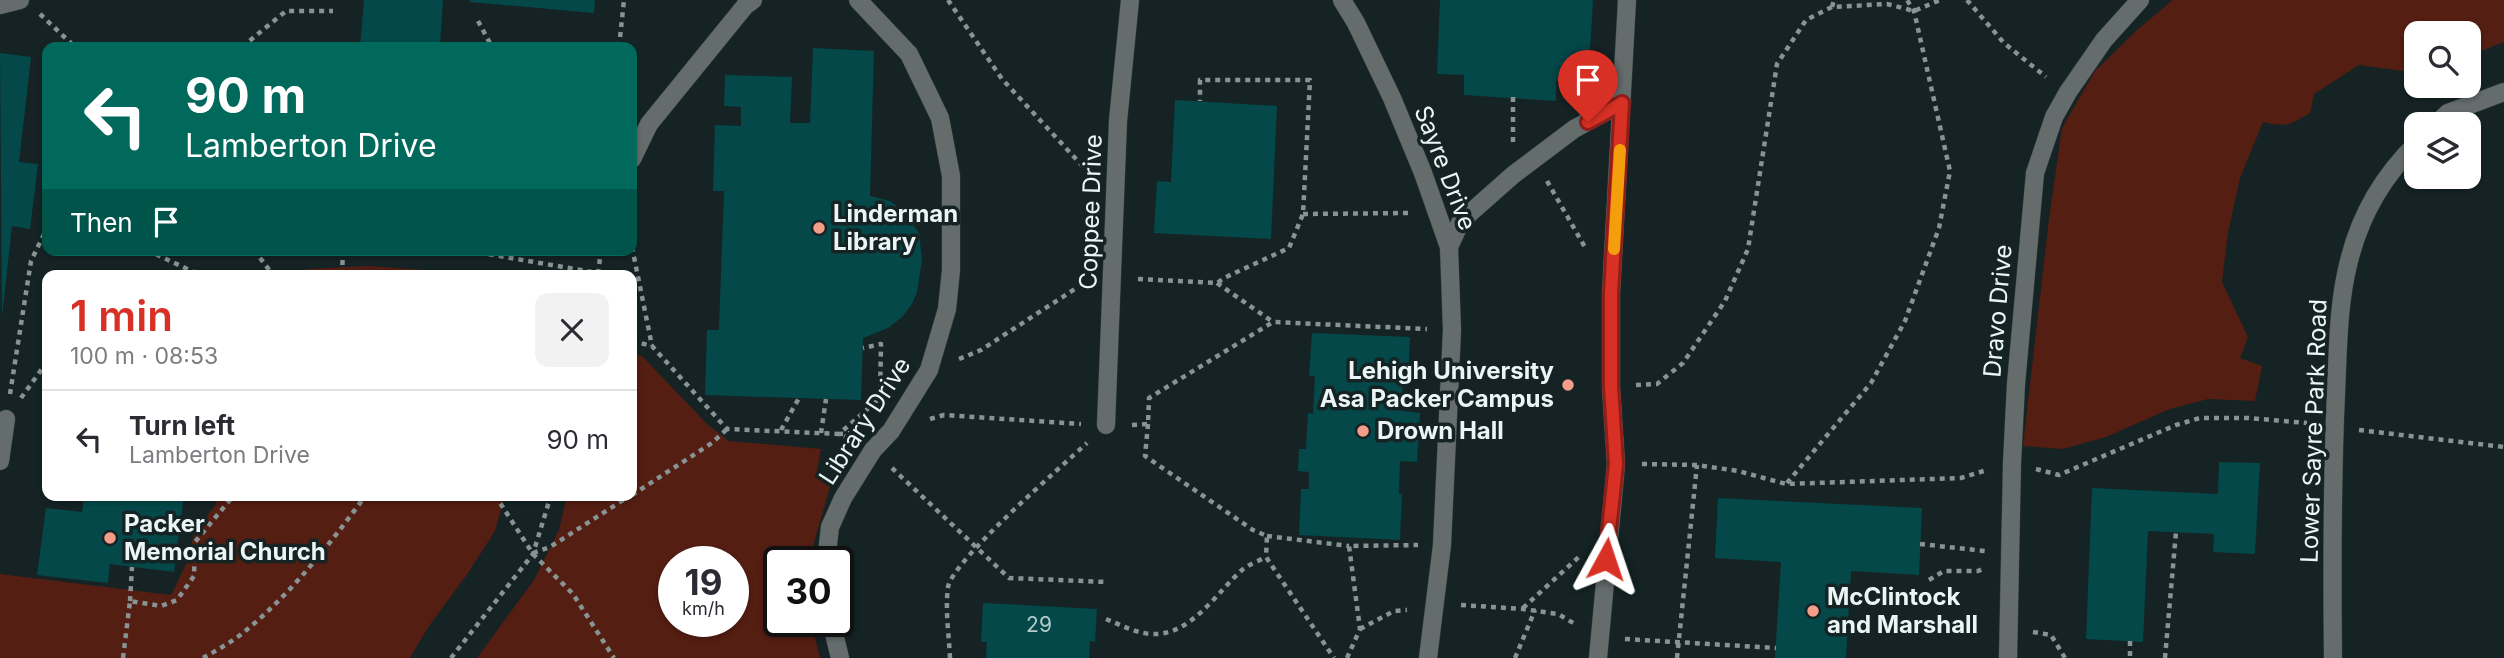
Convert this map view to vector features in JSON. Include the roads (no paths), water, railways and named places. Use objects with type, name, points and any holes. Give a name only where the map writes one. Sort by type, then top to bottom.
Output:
[{"type":"street","points":[[637,149],[649,124],[745,6],[753,0]]},
{"type":"street","name":"Library Drive","points":[[828,546],[830,527],[843,498],[929,370],[947,309],[951,270],[951,176],[940,118],[909,54],[858,0]]},
{"type":"street","name":"Coppee Drive","points":[[1106,425],[1114,277],[1118,121],[1130,0]]},
{"type":"street","name":"Sayre Drive","points":[[1342,0],[1392,98],[1449,247],[1452,330],[1442,545],[1428,658]]},
{"type":"street","points":[[1598,658],[1616,464],[1611,387],[1611,293],[1627,0]]},
{"type":"street","name":"Dravo Drive","points":[[2008,658],[2016,384],[2035,173],[2054,117],[2068,92],[2105,40],[2140,0]]},
{"type":"street","points":[[0,5],[27,4]]},
{"type":"street","points":[[2451,112],[2504,92]]},
{"type":"street","points":[[1449,247],[1461,221],[1513,174],[1574,130],[1622,103]]},
{"type":"street","name":"Lower Sayre Park Road","points":[[2333,658],[2335,427],[2339,328],[2349,261],[2371,202],[2404,156]]},
{"type":"street","points":[[0,461],[6,419]]},
{"type":"street","points":[[835,637],[841,658]]},
{"type":"place","name":"Linderman Library","points":[[819,228]]},
{"type":"place","name":"Lehigh University Asa Packer Campus","points":[[1568,385]]},
{"type":"place","name":"Drown Hall","points":[[1363,431]]},
{"type":"place","name":"Packer Memorial Church","points":[[110,538]]},
{"type":"place","name":"McClintock and Marshall","points":[[1813,611]]}]
